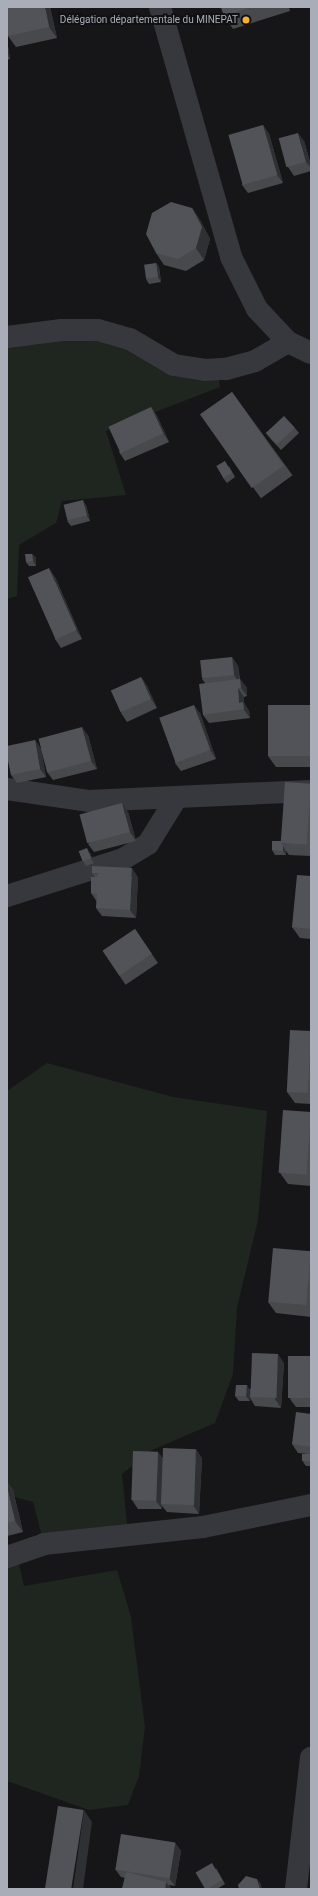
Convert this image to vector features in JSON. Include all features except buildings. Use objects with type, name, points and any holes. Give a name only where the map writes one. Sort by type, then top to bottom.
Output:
[{"type":"street","points":[[160,7],[231,257],[257,309],[288,342],[311,352]]},
{"type":"street","points":[[7,337],[62,330],[98,330],[130,339],[174,365],[204,370],[226,369],[255,361],[288,342]]},
{"type":"street","points":[[7,789],[88,801],[311,791]]},
{"type":"street","points":[[7,896],[124,859],[148,844],[177,797]]},
{"type":"street","points":[[7,1557],[44,1544],[203,1527],[311,1505]]},
{"type":"street","points":[[296,1889],[311,1758]]},
{"type":"shaded area","points":[[84,335],[218,375],[220,387],[106,431],[126,495],[62,501],[56,523],[19,545],[17,596],[7,599],[7,341]]},
{"type":"shaded area","points":[[47,1063],[173,1097],[267,1111],[258,1220],[237,1308],[233,1374],[215,1423],[152,1450],[122,1474],[128,1533],[44,1544],[33,1502],[7,1495],[7,1091]]},
{"type":"shaded area","points":[[18,1560],[24,1586],[117,1570],[131,1617],[145,1727],[139,1776],[128,1805],[89,1810],[7,1781],[7,1561]]},
{"type":"place","name":"Délégation départementale du MINEPAT","points":[[246,20]]}]
